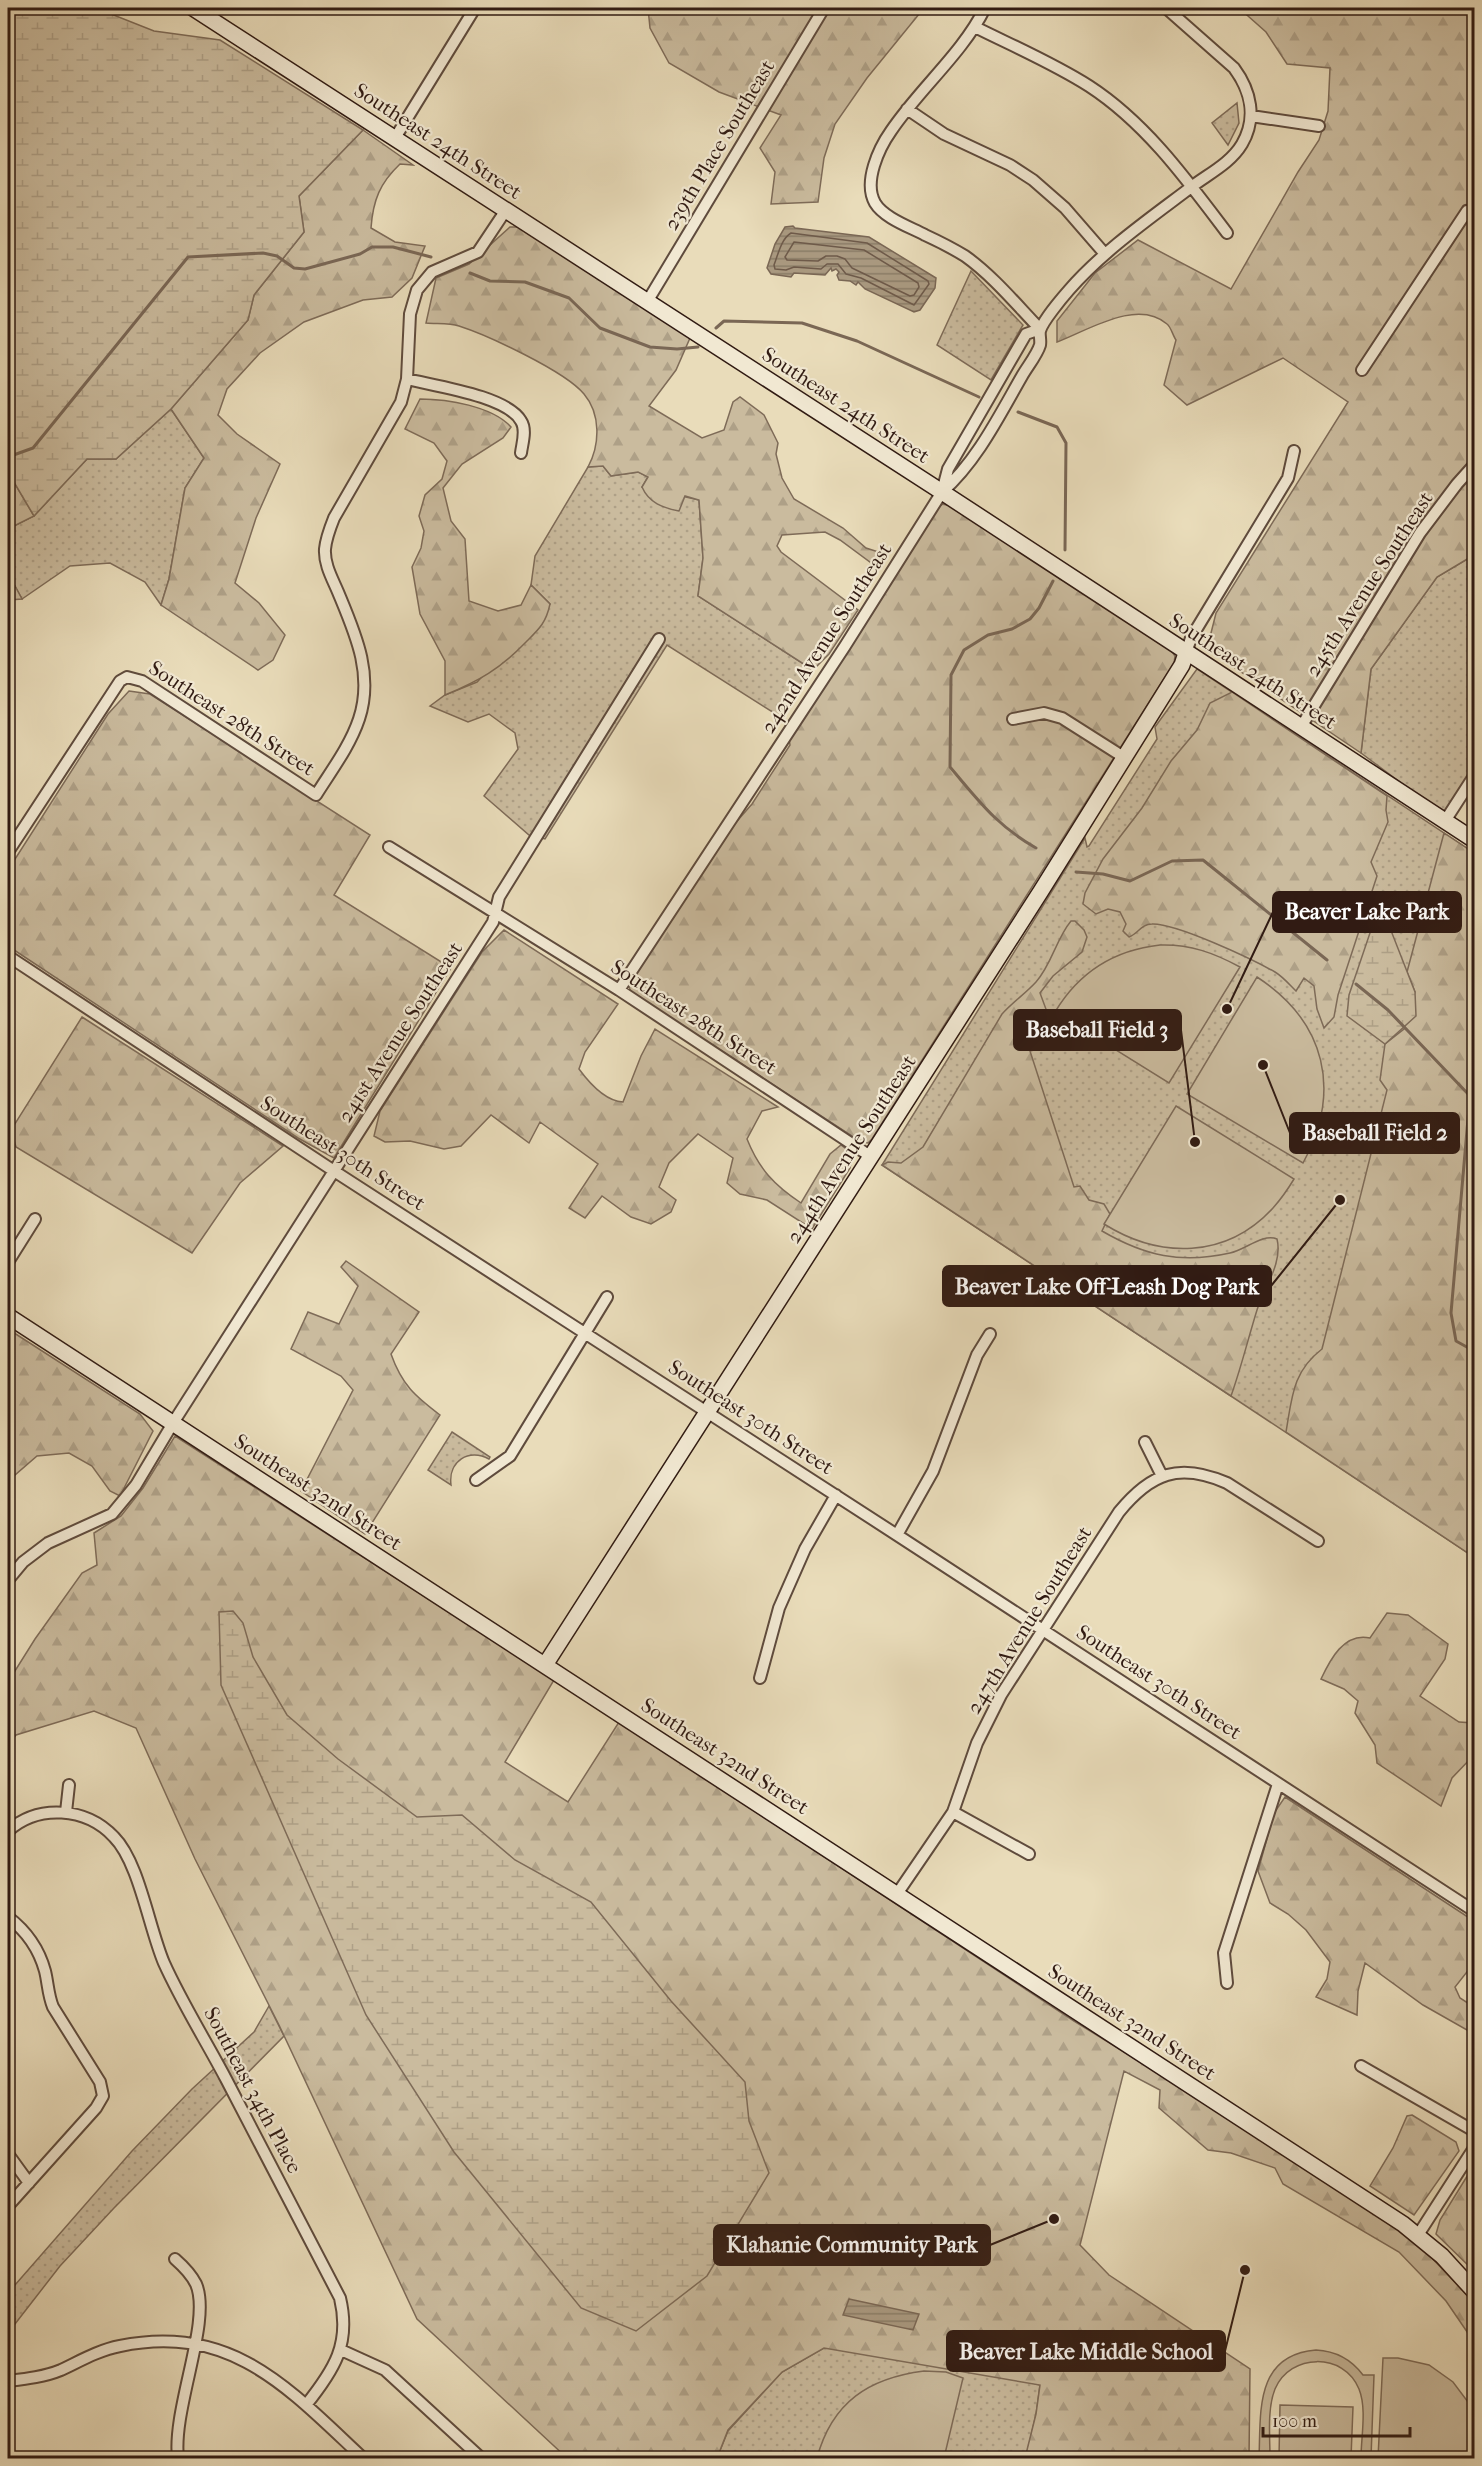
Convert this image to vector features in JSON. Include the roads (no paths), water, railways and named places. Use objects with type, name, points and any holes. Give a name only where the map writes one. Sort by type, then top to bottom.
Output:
[{"type":"street","name":"Southeast 24th Street","points":[[193,8],[209,12],[394,138],[942,492],[1474,840]]},
{"type":"street","points":[[394,138],[475,8]]},
{"type":"street","name":"239th Place Southeast","points":[[647,302],[824,8]]},
{"type":"street","points":[[985,8],[975,27],[891,131],[876,163],[871,190],[874,201],[887,214],[965,256],[1040,329]]},
{"type":"street","points":[[1166,8],[1234,68],[1247,88],[1251,116],[1319,126]]},
{"type":"street","points":[[975,27],[1091,87],[1135,123],[1191,187],[1227,233]]},
{"type":"street","points":[[907,109],[944,134],[993,156],[1032,180],[1065,208],[1105,254]]},
{"type":"street","name":"242nd Avenue Southeast","points":[[942,492],[948,469],[1026,334],[1040,329],[1068,291],[1105,254],[1234,156],[1246,137],[1251,116]]},
{"type":"street","points":[[506,210],[478,252],[432,272],[417,290],[410,314],[407,379],[482,397],[509,409],[516,414],[523,426],[521,453]]},
{"type":"street","points":[[1362,370],[1471,212]]},
{"type":"street","name":"242nd Avenue Southeast","points":[[619,990],[845,646],[942,492],[962,475],[1040,345],[1040,329]]},
{"type":"street","name":"Southeast 28th Street","points":[[8,852],[120,681],[127,677],[142,681],[316,795],[359,720],[364,681],[359,644],[327,566],[325,549],[328,534],[334,518],[397,412],[407,379]]},
{"type":"street","points":[[1186,653],[1191,638],[1288,478],[1294,451]]},
{"type":"street","name":"245th Avenue Southeast","points":[[1301,727],[1420,533],[1474,465]]},
{"type":"street","name":"241st Avenue Southeast","points":[[8,1580],[24,1562],[48,1543],[112,1514],[136,1485],[173,1423],[487,931],[499,897],[659,639]]},
{"type":"street","name":"244th Avenue Southeast","points":[[545,1665],[1125,758],[1182,665],[1186,653]]},
{"type":"street","points":[[1013,719],[1044,713],[1062,718],[1125,758]]},
{"type":"street","points":[[1445,821],[1474,776]]},
{"type":"street","name":"Southeast 28th Street","points":[[388,846],[619,990],[870,1156]]},
{"type":"street","name":"Southeast 30th Street","points":[[8,956],[334,1171],[1474,1911]]},
{"type":"street","points":[[8,1262],[35,1219]]},
{"type":"street","points":[[476,1480],[510,1456],[554,1388],[607,1297]]},
{"type":"street","name":"Southeast 32nd Street","points":[[8,1316],[1418,2235],[1474,2291]]},
{"type":"street","points":[[897,1535],[933,1471],[977,1355],[990,1334]]},
{"type":"street","points":[[1145,1442],[1162,1476],[1182,1473],[1211,1476],[1227,1483],[1318,1541]]},
{"type":"street","name":"247th Avenue Southeast","points":[[897,1894],[953,1812],[987,1721],[1001,1695],[1119,1512],[1142,1486],[1162,1476]]},
{"type":"street","points":[[760,1678],[779,1608],[805,1549],[836,1495]]},
{"type":"street","points":[[1227,1983],[1224,1953],[1278,1784]]},
{"type":"street","points":[[8,1831],[32,1816],[53,1812],[68,1813],[69,1785]]},
{"type":"street","points":[[953,1812],[1029,1854]]},
{"type":"street","name":"Southeast 34th Place","points":[[68,1813],[98,1824],[108,1831],[116,1838],[130,1859],[164,1963],[340,2298],[344,2314],[340,2350],[328,2376],[306,2405]]},
{"type":"street","points":[[8,1917],[24,1931],[36,1949],[46,1973],[48,1995],[53,2007],[100,2082],[103,2096],[8,2206]]},
{"type":"street","points":[[1360,2066],[1474,2131]]},
{"type":"street","points":[[1418,2235],[1474,2148]]},
{"type":"street","points":[[8,2154],[29,2183]]},
{"type":"street","points":[[175,2259],[192,2277],[197,2286],[200,2310],[177,2433],[178,2458]]},
{"type":"street","points":[[8,2381],[52,2373],[118,2346],[164,2341],[195,2343],[243,2359],[258,2367],[306,2405],[363,2458]]},
{"type":"street","points":[[340,2350],[385,2370],[481,2458]]},
{"type":"water","points":[[793,226],[869,237],[936,278],[935,288],[920,310],[914,312],[865,289],[858,282],[856,285],[850,281],[839,280],[837,275],[839,272],[836,269],[832,271],[831,268],[825,275],[794,273],[791,277],[771,274],[767,268],[775,244],[785,227]]},
{"type":"water","points":[[849,2299],[919,2314],[913,2330],[843,2315]]},
{"type":"waterway","points":[[8,457],[33,448],[188,257],[263,253],[277,256],[294,268],[305,269],[360,254],[372,247],[393,247],[431,257]]},
{"type":"waterway","points":[[470,273],[490,281],[525,282],[569,298],[600,328],[650,347],[677,349],[698,347]]},
{"type":"waterway","points":[[716,328],[724,321],[802,323],[857,341],[979,397]]},
{"type":"waterway","points":[[1018,412],[1057,427],[1066,443],[1065,550]]},
{"type":"waterway","points":[[1036,848],[999,821],[979,802],[950,767],[951,675],[964,650],[988,635],[1012,629],[1030,619],[1039,608],[1053,581]]},
{"type":"waterway","points":[[1076,872],[1103,874],[1130,881],[1172,861],[1203,860],[1327,960]]},
{"type":"waterway","points":[[1356,984],[1388,1010],[1470,1096],[1451,1313],[1456,1341],[1474,1351]]},
{"type":"place","name":"Beaver Lake Park","points":[[1227,1009]]},
{"type":"place","name":"Baseball Field 2","points":[[1263,1065]]},
{"type":"place","name":"Baseball Field 3","points":[[1195,1142]]},
{"type":"place","name":"Beaver Lake Off-Leash Dog Park","points":[[1340,1200]]},
{"type":"place","name":"Klahanie Community Park","points":[[1054,2219]]},
{"type":"place","name":"Beaver Lake Middle School","points":[[1245,2270]]}]
